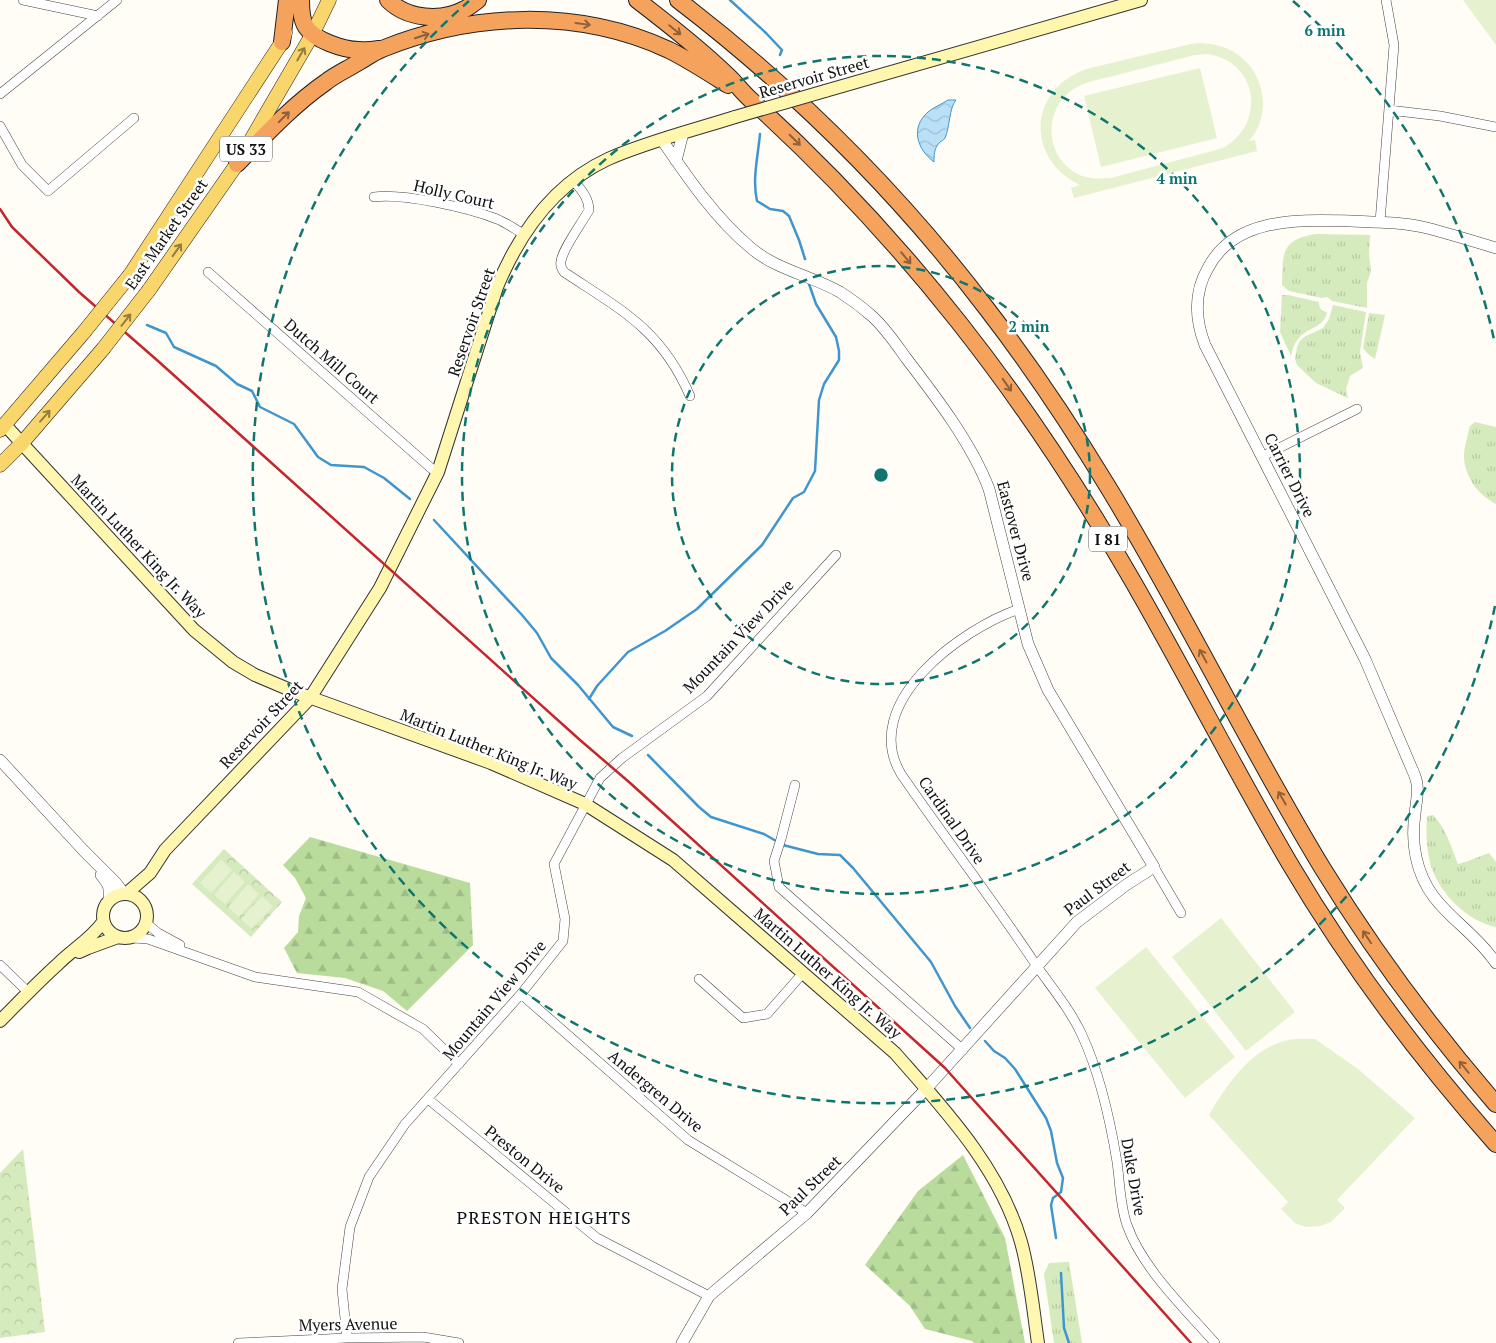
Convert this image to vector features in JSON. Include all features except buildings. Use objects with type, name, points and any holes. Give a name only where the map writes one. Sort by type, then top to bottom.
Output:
[{"type":"highway","points":[[282,42],[287,0]]},
{"type":"highway","points":[[300,0],[304,22],[312,35],[330,43],[358,50],[380,49]]},
{"type":"highway","points":[[388,0],[393,6],[411,14],[429,17],[448,16],[465,9],[478,0]]},
{"type":"highway","name":"I 81","points":[[637,0],[724,71],[747,96],[790,135],[864,210],[941,298],[998,372],[1046,442],[1128,573],[1244,783],[1308,893],[1399,1026],[1496,1144]]},
{"type":"highway","name":"I 81","points":[[678,0],[767,72],[821,122],[876,178],[953,266],[999,324],[1084,449],[1132,527],[1275,786],[1336,889],[1411,998],[1496,1104]]},
{"type":"highway","points":[[696,0],[748,50],[767,72]]},
{"type":"highway","points":[[237,164],[293,108],[326,81],[380,49],[468,24],[538,19],[588,24],[629,35],[670,50],[747,96]]},
{"type":"main road","name":"East Market Street","points":[[3,428],[130,275],[282,42],[300,0]]},
{"type":"main road","name":"East Market Street","points":[[0,465],[22,443],[103,349],[149,290],[237,164],[312,35],[329,0]]},
{"type":"main road","name":"Reservoir Street","points":[[126,894],[150,873],[165,850],[310,698],[380,588],[438,472],[497,287],[524,234],[561,190],[607,160],[683,133],[1141,0]]},
{"type":"main road","name":"Martin Luther King Jr. Way","points":[[3,428],[22,443],[181,616],[206,641],[233,662],[255,675],[310,698],[490,763],[585,804],[673,860],[895,1053],[976,1150],[998,1186],[1021,1240],[1026,1260],[1038,1343]]},
{"type":"main road","name":"Reservoir Street","points":[[143,903],[150,873]]},
{"type":"main road","points":[[126,894],[135,896],[143,903],[147,916],[143,929],[138,934],[132,938],[124,939],[111,934],[103,922],[103,914],[109,900],[126,894]]},
{"type":"main road","points":[[0,1021],[59,963],[95,933],[103,922]]},
{"type":"main road","points":[[59,963],[88,948],[118,937]]},
{"type":"street","points":[[23,0],[98,16]]},
{"type":"street","points":[[0,94],[117,0]]},
{"type":"street","points":[[1380,222],[1394,45],[1386,0]]},
{"type":"street","points":[[1389,110],[1440,116],[1496,127]]},
{"type":"street","points":[[0,126],[22,165],[48,191],[134,118]]},
{"type":"street","points":[[676,161],[683,133]]},
{"type":"street","name":"Eastover Drive","points":[[662,140],[713,209],[752,249],[785,268],[839,292],[874,317],[916,371],[950,420],[984,475],[1028,644],[1048,690],[1181,913]]},
{"type":"street","points":[[574,181],[589,202],[589,210],[563,254],[560,263],[562,269],[632,317],[650,334],[672,362],[690,396]]},
{"type":"street","name":"Holly Court","points":[[374,197],[392,196],[469,210],[498,220],[524,234]]},
{"type":"street","name":"Carrier Drive","points":[[1496,248],[1426,228],[1380,222],[1306,220],[1257,228],[1240,235],[1214,257],[1205,273],[1199,291],[1197,306],[1201,333],[1205,345],[1372,672],[1416,776],[1418,791],[1414,824],[1414,848],[1423,879],[1438,904],[1478,940],[1496,963]]},
{"type":"street","name":"Dutch Mill Court","points":[[208,272],[432,469],[438,472]]},
{"type":"street","points":[[1263,456],[1357,408]]},
{"type":"street","name":"Mountain View Drive","points":[[347,1338],[342,1289],[350,1227],[369,1177],[405,1124],[521,994],[563,941],[565,919],[554,864],[600,778],[611,766],[707,696],[836,555]]},
{"type":"street","name":"Cardinal Drive","points":[[1019,609],[998,617],[975,630],[953,645],[930,666],[900,703],[893,720],[890,739],[892,755],[901,774],[1064,1003],[1086,1045],[1097,1077]]},
{"type":"street","points":[[0,760],[126,894]]},
{"type":"street","points":[[795,785],[774,861],[779,886],[963,1050]]},
{"type":"street","points":[[84,851],[108,883],[110,889],[109,900]]},
{"type":"street","name":"Paul Street","points":[[682,1343],[709,1296],[807,1213],[963,1050],[1077,922],[1126,885],[1154,868]]},
{"type":"street","points":[[146,923],[158,933],[204,959]]},
{"type":"street","points":[[132,938],[148,939],[255,976],[358,992],[423,1029],[459,1064]]},
{"type":"street","points":[[0,965],[28,992]]},
{"type":"street","points":[[699,980],[743,1018],[767,1014],[803,973]]},
{"type":"street","name":"Andergren Drive","points":[[521,994],[688,1140],[807,1213]]},
{"type":"street","name":"Duke Drive","points":[[1097,1077],[1110,1121],[1123,1208],[1129,1230],[1153,1271],[1215,1343]]},
{"type":"street","name":"Preston Drive","points":[[428,1099],[597,1238],[709,1296]]},
{"type":"street","name":"Myers Avenue","points":[[238,1343],[423,1337],[459,1343]]},
{"type":"green space","points":[[1463,0],[1496,0],[1496,45]]},
{"type":"green space","points":[[1205,43],[1226,48],[1245,60],[1253,70],[1259,81],[1263,106],[1257,130],[1249,141],[1255,140],[1257,151],[1074,198],[1071,188],[1080,185],[1062,173],[1050,158],[1042,142],[1041,125],[1044,108],[1053,92],[1067,79],[1086,69],[1191,44]],"holes":[[[1206,54],[1223,59],[1237,68],[1246,80],[1250,94],[1251,109],[1246,124],[1237,137],[1223,148],[1111,178],[1092,178],[1078,174],[1064,164],[1058,155],[1053,144],[1052,121],[1062,99],[1076,88],[1093,81],[1195,55]]]},
{"type":"green space","points":[[1200,68],[1217,138],[1101,167],[1084,96]]},
{"type":"green space","points":[[1317,234],[1370,235],[1369,254],[1371,271],[1367,283],[1367,308],[1332,301],[1327,297],[1322,298],[1289,291],[1282,285],[1284,257],[1290,244],[1305,236]]},
{"type":"green space","points":[[1282,295],[1319,302],[1321,309],[1327,312],[1323,321],[1297,340],[1291,356],[1280,332]]},
{"type":"green space","points":[[1333,305],[1366,312],[1360,352],[1363,368],[1350,376],[1346,389],[1348,398],[1316,383],[1297,365],[1295,359],[1300,341],[1304,337],[1323,328],[1329,319]]},
{"type":"green space","points":[[1369,313],[1385,315],[1375,359],[1363,348]]},
{"type":"green space","points":[[1475,422],[1496,427],[1496,504],[1477,489],[1466,469],[1464,461],[1465,446],[1470,426]]},
{"type":"green space","points":[[1433,815],[1445,832],[1458,864],[1489,853],[1496,862],[1496,927],[1475,919],[1456,905],[1435,876],[1429,860],[1427,847],[1427,816]]},
{"type":"green space","points":[[310,837],[470,883],[473,945],[407,1011],[383,991],[345,978],[297,973],[284,948],[298,932],[299,916],[306,898],[295,878],[283,865]]},
{"type":"green space","points":[[224,849],[282,902],[251,937],[192,884]]},
{"type":"green space","points":[[221,860],[232,870],[211,893],[200,883]]},
{"type":"green space","points":[[234,872],[245,882],[225,904],[214,895]]},
{"type":"green space","points":[[248,884],[259,894],[239,917],[228,907]]},
{"type":"green space","points":[[262,896],[273,906],[252,929],[241,919]]},
{"type":"green space","points":[[1221,918],[1295,1012],[1246,1051],[1172,957]]},
{"type":"green space","points":[[1146,947],[1235,1057],[1185,1098],[1095,988]]},
{"type":"green space","points":[[1315,1039],[1358,1069],[1415,1118],[1337,1200],[1345,1208],[1331,1222],[1320,1226],[1305,1227],[1295,1223],[1281,1209],[1288,1202],[1209,1115],[1240,1070],[1261,1052],[1273,1045],[1289,1040]]},
{"type":"green space","points":[[23,1149],[45,1332],[0,1338],[0,1173]]},
{"type":"green space","points":[[963,1155],[1005,1238],[1025,1343],[974,1343],[925,1329],[910,1306],[865,1265],[918,1191]]},
{"type":"green space","points":[[1069,1262],[1082,1343],[1054,1343],[1044,1274],[1049,1263]]},
{"type":"water","points":[[948,100],[956,100],[952,108],[945,138],[935,150],[934,162],[920,145],[918,138],[919,125],[922,118],[928,112]]},
{"type":"waterway","points":[[730,0],[782,50],[780,55]]},
{"type":"waterway","points":[[760,134],[755,176],[757,201],[770,209],[783,211],[789,216],[805,259]]},
{"type":"waterway","points":[[589,699],[597,686],[628,652],[665,631],[697,609],[762,545],[793,498],[804,492],[815,471],[819,400],[824,384],[839,360],[836,337],[816,304],[809,284]]},
{"type":"waterway","points":[[147,325],[166,333],[174,347],[216,366],[237,384],[252,391],[260,407],[294,424],[318,457],[331,465],[364,467],[384,478],[410,499]]},
{"type":"waterway","points":[[434,520],[522,615],[537,633],[551,658],[578,685],[613,727],[632,736]]},
{"type":"waterway","points":[[648,755],[711,817],[764,834],[783,845],[818,854],[840,855],[931,962],[955,1006],[970,1028]]},
{"type":"waterway","points":[[985,1041],[1015,1069],[1046,1118],[1051,1131],[1057,1163],[1063,1178],[1061,1192],[1053,1198],[1051,1205],[1056,1238]]},
{"type":"waterway","points":[[1061,1273],[1064,1328],[1069,1343]]},
{"type":"railway","points":[[0,209],[12,227],[79,292],[629,782],[945,1068],[1191,1343]]},
{"type":"district","name":"PRESTON HEIGHTS","points":[[544,1217]]}]
